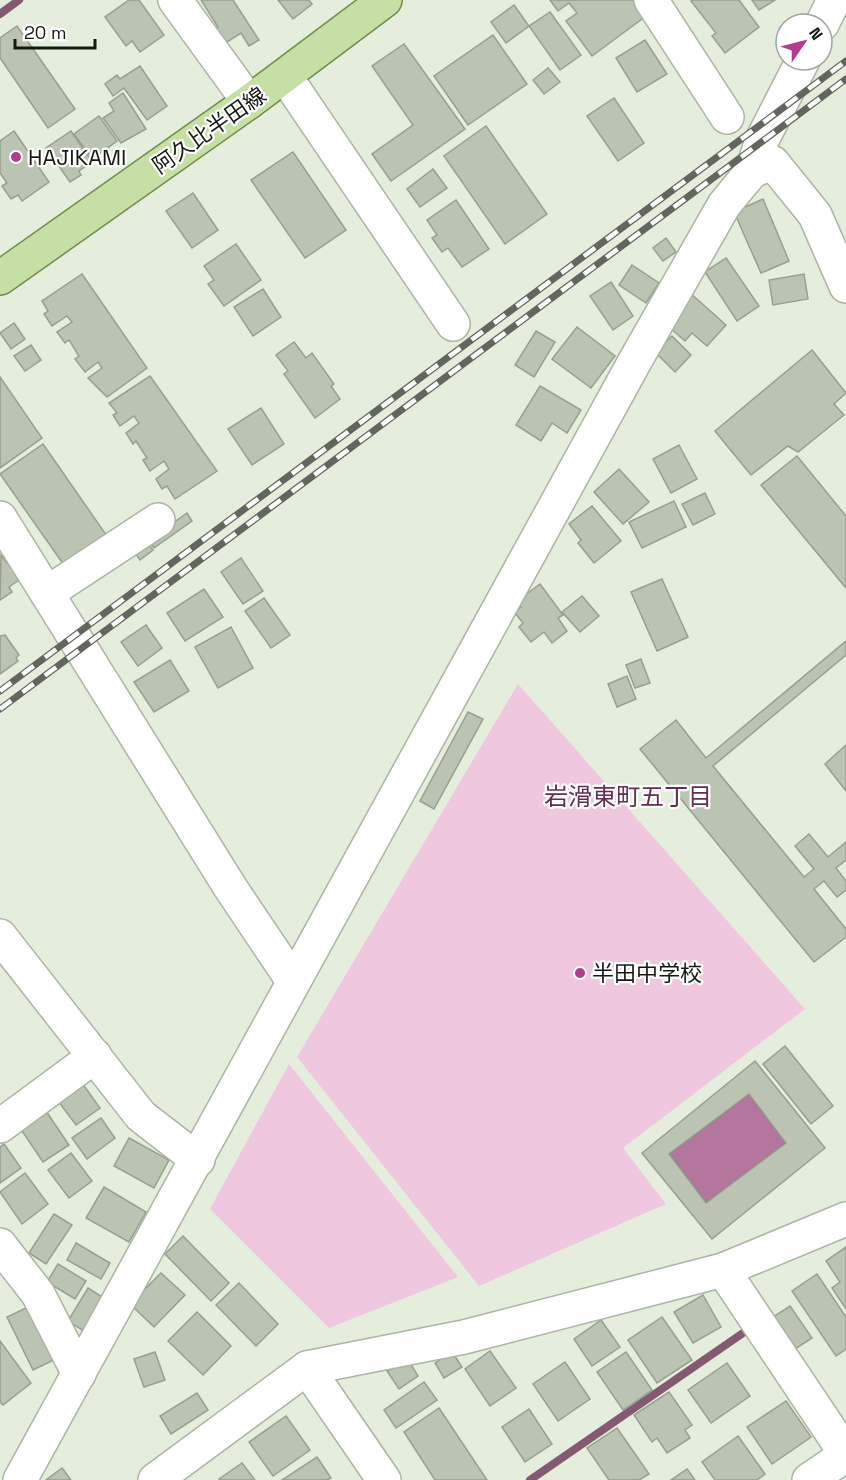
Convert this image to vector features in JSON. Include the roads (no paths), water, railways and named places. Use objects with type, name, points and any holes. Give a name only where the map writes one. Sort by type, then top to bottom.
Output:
[{"type":"main road","name":"阿久比半田線","points":[[0,278],[249,102],[385,0]]},
{"type":"street","points":[[175,0],[249,102]]},
{"type":"street","points":[[651,0],[737,118],[788,89]]},
{"type":"street","points":[[20,1480],[198,1160],[293,981],[635,361],[724,205],[752,171],[762,140],[797,72]]},
{"type":"street","points":[[285,76],[453,324]]},
{"type":"street","points":[[752,171],[773,163],[815,215],[846,286]]},
{"type":"street","points":[[0,518],[230,887],[293,981]]},
{"type":"street","points":[[47,592],[158,520]]},
{"type":"street","points":[[0,936],[141,1116],[198,1160]]},
{"type":"street","points":[[0,1126],[95,1056]]},
{"type":"street","points":[[154,1480],[307,1368],[464,1336],[723,1270],[846,1219]]},
{"type":"street","points":[[0,1245],[38,1294],[79,1374]]},
{"type":"street","points":[[723,1270],[846,1454],[809,1480]]},
{"type":"street","points":[[307,1368],[384,1480]]},
{"type":"waterway","points":[[0,14],[19,0]]},
{"type":"waterway","points":[[530,1480],[743,1333]]},
{"type":"railway","points":[[0,691],[846,61]]},
{"type":"railway","points":[[0,709],[846,79]]},
{"type":"place","name":"HAJIKAMI","points":[[16,157]]},
{"type":"place","name":"半田中学校","points":[[580,973]]},
{"type":"district","name":"岩滑東町五丁目","points":[[628,797]]}]
